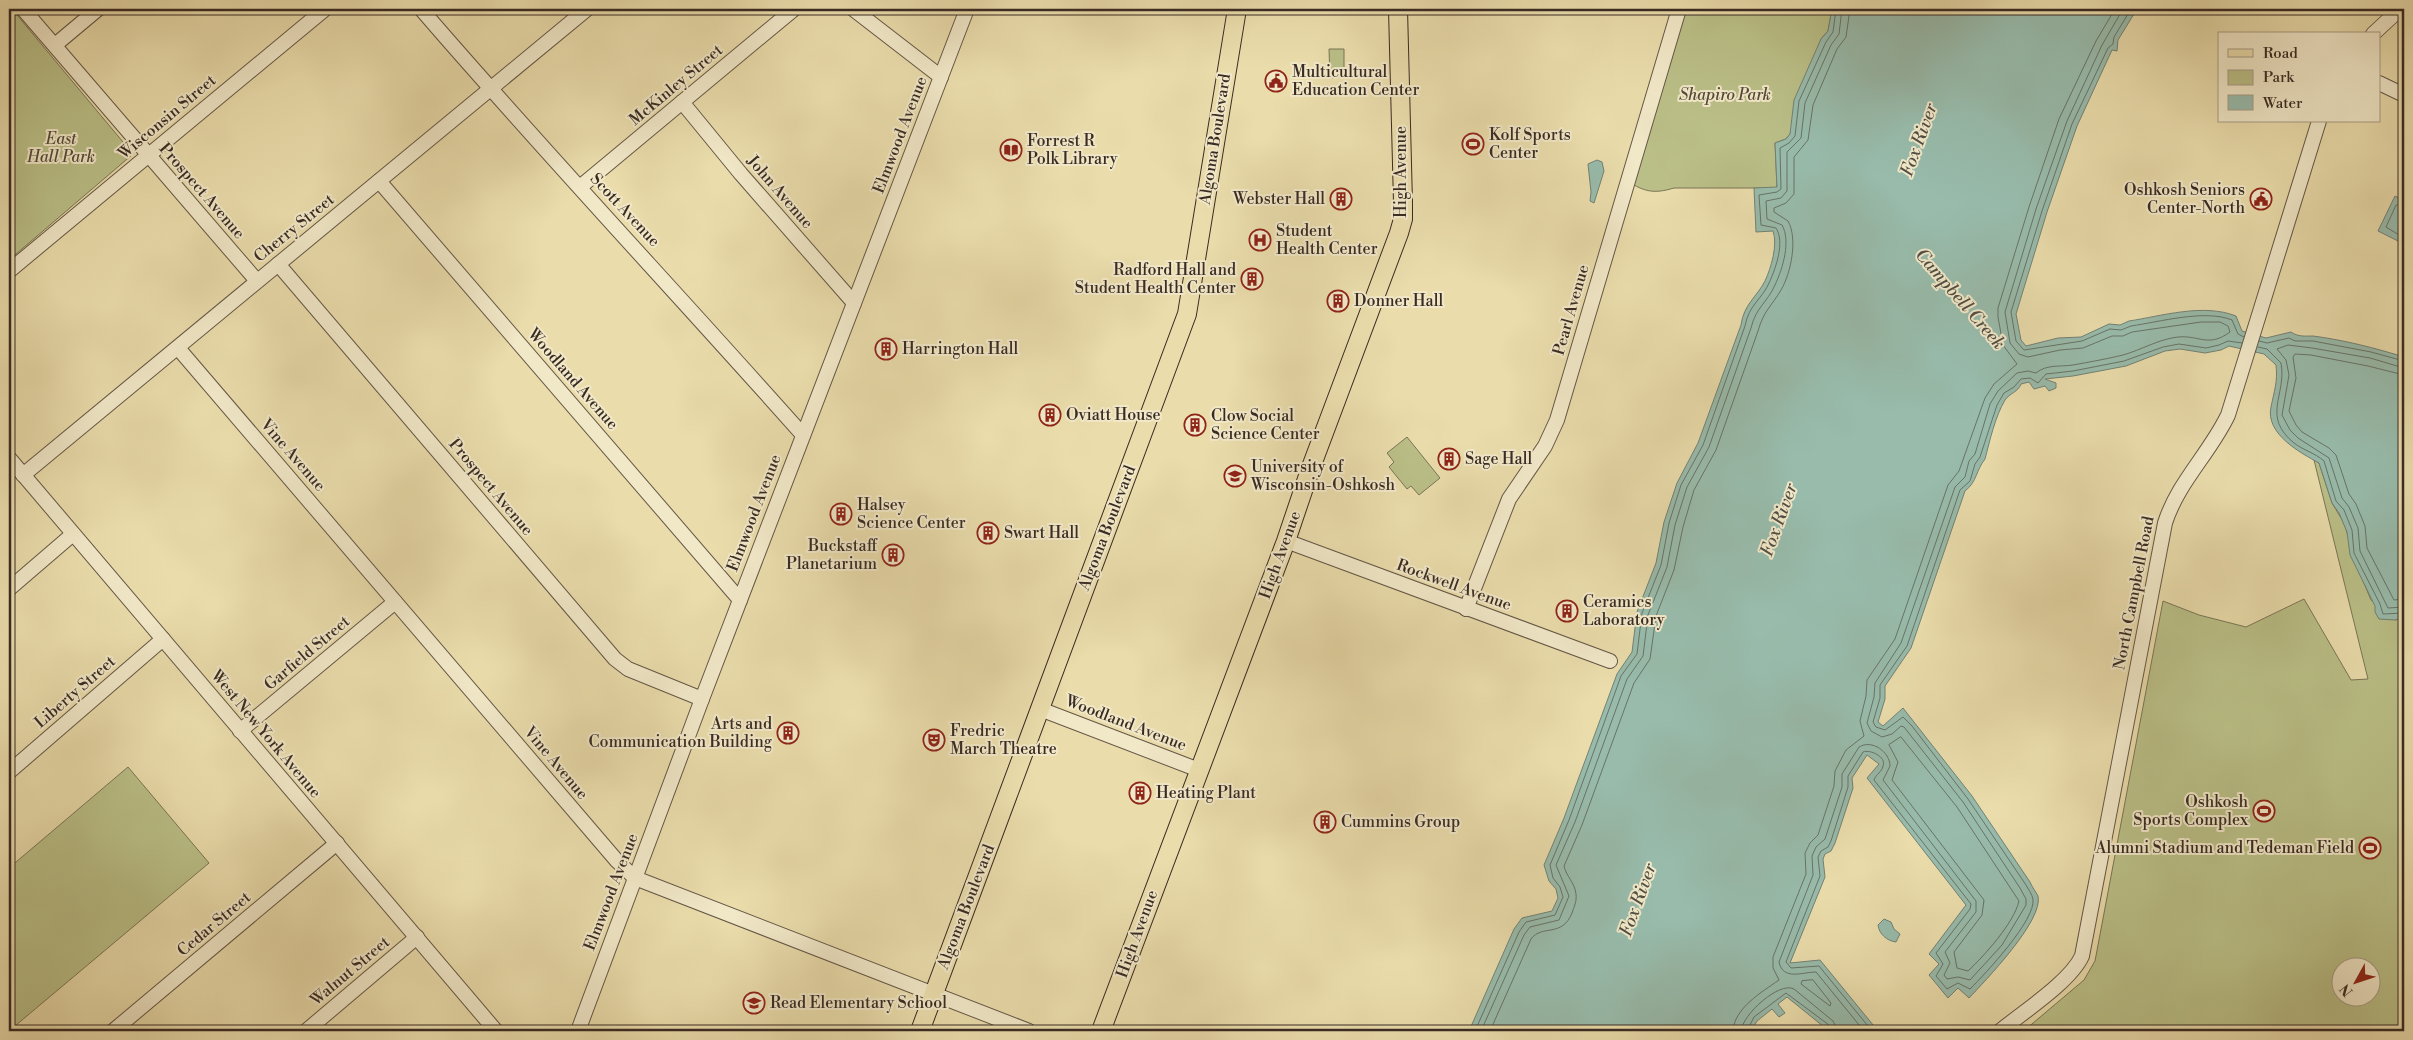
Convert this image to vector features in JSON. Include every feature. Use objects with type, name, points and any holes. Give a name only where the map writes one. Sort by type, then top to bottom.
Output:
[{"type":"main road","name":"Algoma Boulevard","points":[[920,1031],[1187,314],[1236,9]]},
{"type":"main road","name":"High Avenue","points":[[1101,1031],[1286,541],[1403,219],[1398,9]]},
{"type":"street","name":"Prospect Avenue","points":[[23,9],[257,281]]},
{"type":"street","points":[[55,45],[98,9]]},
{"type":"street","name":"Wisconsin Street","points":[[9,271],[325,9]]},
{"type":"street","name":"Scott Avenue","points":[[421,9],[490,89],[803,435]]},
{"type":"street","name":"Cherry Street","points":[[23,475],[586,9]]},
{"type":"street","name":"McKinley Street","points":[[580,187],[794,9]]},
{"type":"street","points":[[853,9],[941,77]]},
{"type":"street","name":"Elmwood Avenue","points":[[578,1031],[702,699],[967,9]]},
{"type":"street","name":"Pearl Avenue","points":[[1466,609],[1510,499],[1545,446],[1557,420],[1679,9]]},
{"type":"street","points":[[2376,32],[2400,9]]},
{"type":"street","points":[[2380,83],[2404,95]]},
{"type":"street","name":"John Avenue","points":[[682,102],[741,174],[854,303]]},
{"type":"street","name":"North Campbell Road","points":[[2000,1031],[2064,979],[2082,956],[2163,529],[2179,489],[2212,443],[2228,415],[2319,122]]},
{"type":"street","name":"Woodland Avenue","points":[[380,181],[740,600]]},
{"type":"street","name":"Prospect Avenue","points":[[278,264],[615,659],[628,669],[702,699]]},
{"type":"street","name":"Vine Avenue","points":[[178,348],[617,861],[635,878],[1029,1031]]},
{"type":"street","name":"West New York Avenue","points":[[9,458],[496,1031]]},
{"type":"street","points":[[9,589],[73,534]]},
{"type":"street","name":"Rockwell Avenue","points":[[1286,541],[1610,661]]},
{"type":"street","name":"Garfield Street","points":[[240,731],[395,602]]},
{"type":"street","name":"Liberty Street","points":[[9,772],[163,639]]},
{"type":"street","name":"Woodland Avenue","points":[[1040,709],[1199,770]]},
{"type":"street","name":"Cedar Street","points":[[113,1031],[337,843]]},
{"type":"street","name":"Walnut Street","points":[[306,1031],[417,937]]},
{"type":"green space","name":"East Hall Park","points":[[9,9],[12,9],[133,154],[9,260]]},
{"type":"green space","name":"Shapiro Park","points":[[1679,9],[1832,9],[1828,31],[1821,39],[1790,134],[1786,139],[1775,143],[1777,188],[1674,188],[1650,191],[1639,188],[1627,181]]},
{"type":"green space","points":[[1329,49],[1344,49],[1344,77],[1330,78]]},
{"type":"green space","points":[[1407,437],[1440,478],[1419,495],[1411,486],[1407,489],[1389,467],[1394,462],[1387,453]]},
{"type":"green space","name":"Oshkosh Sports Complex","points":[[2314,460],[2319,463],[2332,503],[2344,523],[2359,571],[2371,600],[2395,620],[2404,618],[2404,1031],[2028,1031],[2026,1029],[2084,980],[2095,961],[2163,601],[2199,615],[2246,627],[2304,599],[2351,680],[2368,679]]},
{"type":"green space","points":[[128,767],[209,863],[9,1031],[9,868]]},
{"type":"water","points":[[1832,9],[2137,9],[2118,40],[2117,51],[2112,50],[2077,126],[2047,212],[2016,314],[2021,340],[2026,346],[2058,338],[2081,337],[2109,324],[2120,325],[2129,321],[2182,312],[2210,311],[2236,316],[2242,331],[2266,338],[2291,332],[2304,336],[2371,347],[2404,357],[2404,618],[2395,620],[2379,619],[2375,612],[2375,606],[2350,555],[2347,532],[2339,513],[2332,503],[2319,463],[2294,448],[2273,426],[2271,407],[2276,381],[2276,365],[2264,354],[2229,346],[2221,350],[2205,353],[2180,349],[2165,351],[2126,366],[2045,379],[2056,383],[2056,388],[2049,391],[2045,386],[2034,389],[2029,382],[2021,384],[2005,400],[2001,407],[1985,459],[1972,484],[1965,491],[1911,648],[1885,686],[1885,699],[1878,722],[1883,726],[1903,708],[1972,796],[2030,882],[2038,896],[2037,907],[2032,920],[2012,950],[1969,998],[1958,988],[1948,998],[1929,975],[1939,964],[1929,954],[1966,905],[1867,778],[1879,764],[1867,755],[1852,778],[1853,788],[1835,843],[1831,851],[1825,854],[1823,859],[1825,877],[1790,963],[1820,960],[1878,1031],[1829,1031],[1787,997],[1778,1004],[1785,1013],[1779,1017],[1772,1009],[1757,1021],[1751,1031],[1469,1031],[1514,929],[1522,918],[1552,911],[1558,898],[1556,889],[1549,881],[1544,865],[1564,818],[1617,674],[1632,652],[1637,612],[1656,563],[1664,522],[1677,483],[1698,443],[1745,312],[1762,287],[1769,270],[1775,243],[1773,231],[1756,232],[1754,188],[1777,187],[1775,143],[1786,139],[1790,134],[1794,100],[1821,39],[1828,31]]},
{"type":"water","points":[[1597,160],[1602,162],[1604,171],[1594,203],[1590,201],[1588,164]]},
{"type":"water","points":[[2395,196],[2404,201],[2404,244],[2378,231]]},
{"type":"water","points":[[1884,919],[1891,922],[1894,929],[1900,934],[1896,942],[1887,939],[1880,931],[1878,925]]},
{"type":"place","name":"Multicultural Education Center","points":[[1276,81]]},
{"type":"place","name":"Kolf Sports Center","points":[[1473,144]]},
{"type":"place","name":"Forrest R Polk Library","points":[[1011,150]]},
{"type":"place","name":"Webster Hall","points":[[1341,199]]},
{"type":"place","name":"Oshkosh Seniors Center-North","points":[[2261,199]]},
{"type":"place","name":"Student Health Center","points":[[1260,240]]},
{"type":"place","name":"Radford Hall and Student Health Center","points":[[1252,279]]},
{"type":"place","name":"Donner Hall","points":[[1338,301]]},
{"type":"place","name":"Harrington Hall","points":[[886,349]]},
{"type":"place","name":"Oviatt House","points":[[1050,415]]},
{"type":"place","name":"Clow Social Science Center","points":[[1195,425]]},
{"type":"place","name":"Sage Hall","points":[[1449,459]]},
{"type":"place","name":"University of Wisconsin-Oshkosh","points":[[1235,476]]},
{"type":"place","name":"Halsey Science Center","points":[[841,514]]},
{"type":"place","name":"Swart Hall","points":[[988,533]]},
{"type":"place","name":"Buckstaff Planetarium","points":[[893,555]]},
{"type":"place","name":"Ceramics Laboratory","points":[[1567,611]]},
{"type":"place","name":"Arts and Communication Building","points":[[788,733]]},
{"type":"place","name":"Fredric March Theatre","points":[[934,740]]},
{"type":"place","name":"Heating Plant","points":[[1140,793]]},
{"type":"place","name":"Oshkosh Sports Complex","points":[[2264,811]]},
{"type":"place","name":"Cummins Group","points":[[1325,822]]},
{"type":"place","name":"Alumni Stadium and Tedeman Field","points":[[2370,848]]},
{"type":"place","name":"Read Elementary School","points":[[754,1003]]},
{"type":"water label","name":"Fox River","points":[[1919,140]]},
{"type":"water label","name":"Campbell Creek","points":[[1960,299]]},
{"type":"water label","name":"Fox River","points":[[1779,520]]},
{"type":"water label","name":"Fox River","points":[[1638,900]]}]
